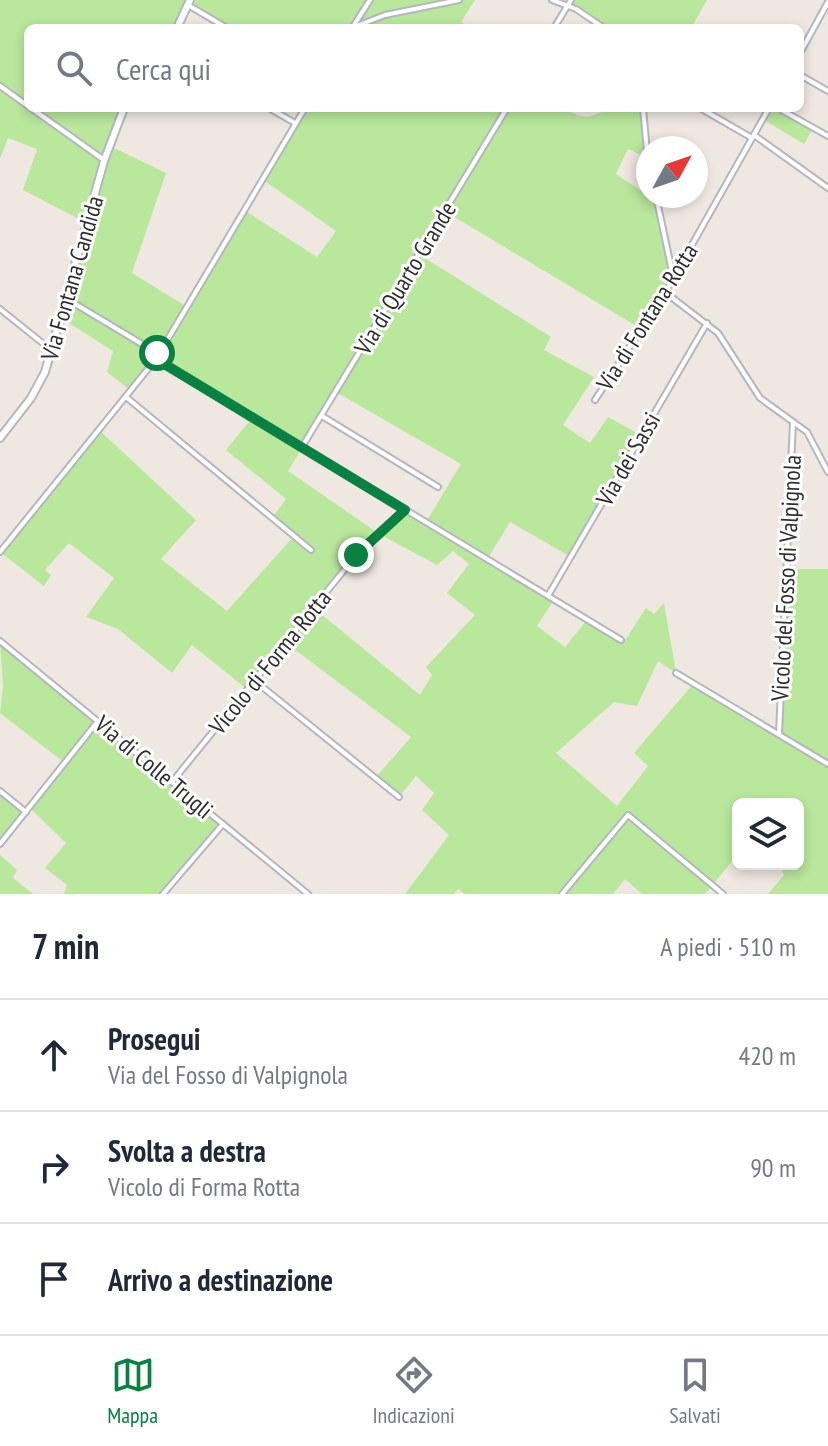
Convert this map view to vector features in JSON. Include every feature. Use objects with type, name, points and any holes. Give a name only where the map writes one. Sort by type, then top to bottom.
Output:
[{"type":"main road","points":[[179,24],[189,2]]},
{"type":"main road","name":"Via Fontana Candida","points":[[0,438],[34,394],[52,350],[104,161],[122,112]]},
{"type":"street","points":[[355,24],[370,0]]},
{"type":"street","points":[[361,24],[385,15],[459,0]]},
{"type":"street","points":[[552,0],[569,2],[599,24]]},
{"type":"street","points":[[189,2],[221,24]]},
{"type":"street","points":[[556,24],[569,2]]},
{"type":"street","points":[[804,46],[828,2]]},
{"type":"street","points":[[804,77],[828,91]]},
{"type":"street","points":[[0,86],[24,103]]},
{"type":"street","points":[[36,112],[104,161]]},
{"type":"street","points":[[276,112],[296,124]]},
{"type":"street","points":[[0,552],[156,359],[303,112]]},
{"type":"street","name":"Via di Quarto Grande","points":[[302,447],[505,112]]},
{"type":"street","points":[[643,112],[646,136]]},
{"type":"street","points":[[708,112],[753,136],[828,188]]},
{"type":"street","name":"Via di Fontana Rotta","points":[[595,400],[666,291],[767,112]]},
{"type":"street","points":[[785,112],[828,136]]},
{"type":"street","points":[[658,208],[673,278]]},
{"type":"street","points":[[666,291],[669,299],[707,323],[724,340],[762,401],[810,436],[828,472]]},
{"type":"street","points":[[67,299],[157,353]]},
{"type":"street","points":[[0,309],[52,350]]},
{"type":"street","name":"Via dei Sassi","points":[[549,594],[707,323]]},
{"type":"street","points":[[156,359],[621,640]]},
{"type":"street","points":[[126,397],[311,550]]},
{"type":"street","points":[[322,416],[438,487]]},
{"type":"street","name":"Vicolo del Fosso di Valpignola","points":[[779,734],[793,422]]},
{"type":"street","name":"Vicolo di Forma Rotta","points":[[172,782],[359,552],[405,510]]},
{"type":"street","name":"Via di Colle Trugli","points":[[0,641],[308,894]]},
{"type":"street","points":[[676,673],[828,764]]},
{"type":"street","points":[[255,681],[399,797]]},
{"type":"street","points":[[0,844],[98,721]]},
{"type":"street","points":[[0,791],[26,812]]},
{"type":"street","points":[[562,894],[628,815],[723,894]]},
{"type":"street","points":[[163,894],[223,824]]},
{"type":"green space","points":[[0,0],[475,0],[461,22],[464,24],[220,24],[188,5],[179,24],[24,24],[24,112],[123,112],[110,146],[166,173],[132,273],[184,305],[170,331],[244,210],[317,257],[336,231],[262,179],[303,112],[571,112],[586,117],[602,112],[643,112],[646,136],[636,136],[636,153],[628,149],[616,174],[636,187],[636,208],[658,208],[673,278],[638,327],[446,212],[420,255],[551,337],[544,350],[594,377],[563,425],[590,443],[608,417],[642,436],[571,557],[510,522],[488,558],[555,598],[537,626],[565,647],[588,619],[624,642],[646,608],[654,614],[664,603],[676,673],[658,661],[637,706],[614,702],[556,753],[617,806],[648,766],[634,753],[694,683],[778,733],[787,569],[828,569],[828,894],[768,894],[784,875],[782,870],[804,870],[804,798],[732,798],[732,861],[705,894],[642,894],[625,879],[613,894],[465,894],[458,889],[454,894],[405,894],[449,835],[422,810],[434,793],[416,776],[399,797],[375,778],[411,737],[286,643],[248,690],[192,645],[172,673],[118,629],[86,617],[114,578],[69,543],[45,570],[51,575],[44,586],[0,552],[100,431],[196,520],[161,559],[227,611],[294,536],[272,518],[286,499],[226,450],[252,418],[156,359],[131,391],[107,372],[113,351],[61,318],[87,223],[23,190],[37,149],[8,138],[0,159]],"holes":[[[336,392],[461,464],[426,522],[405,510],[378,533],[288,471]],[[379,534],[437,565],[453,551],[469,564],[447,593],[475,615],[426,667],[432,675],[420,695],[321,614],[311,612]]]},
{"type":"green space","points":[[573,0],[707,0],[693,24],[602,24],[573,5]]},
{"type":"green space","points":[[770,112],[780,112],[812,130],[804,144],[764,120]]},
{"type":"green space","points":[[0,641],[223,824],[163,894],[64,894],[67,885],[45,868],[66,843],[30,808],[65,763],[0,713],[3,686]]},
{"type":"green space","points":[[0,791],[26,812],[0,844]]},
{"type":"green space","points":[[0,855],[17,870],[13,878],[33,894],[0,894]]},
{"type":"route","points":[[157,353],[156,359],[405,510],[356,555]]}]
